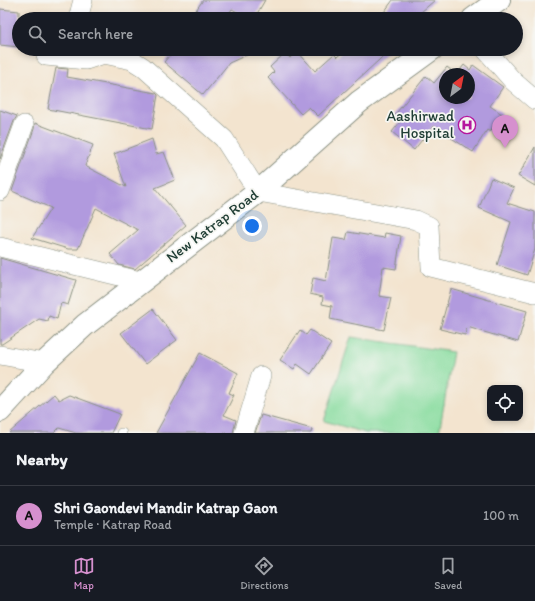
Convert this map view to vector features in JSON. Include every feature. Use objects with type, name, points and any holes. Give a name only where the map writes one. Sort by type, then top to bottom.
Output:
[{"type":"street","points":[[80,12],[83,0]]},
{"type":"street","points":[[484,12],[495,5]]},
{"type":"street","points":[[46,56],[86,60],[94,56]]},
{"type":"street","points":[[116,56],[132,60],[143,67],[224,139],[258,192],[416,220],[429,226],[431,268],[535,293]]},
{"type":"street","name":"New Katrap Road","points":[[0,411],[44,363],[85,325],[140,281],[258,192],[359,102],[422,56]]},
{"type":"street","points":[[491,56],[513,81],[535,100]]},
{"type":"street","points":[[0,191],[24,125]]},
{"type":"street","points":[[0,247],[140,281]]},
{"type":"street","points":[[0,355],[44,363]]},
{"type":"street","points":[[244,433],[261,376]]},
{"type":"green space","points":[[351,337],[453,352],[439,433],[366,433],[324,421]]},
{"type":"building","points":[[203,0],[265,0],[258,12],[237,12],[232,9],[230,12],[195,12]]},
{"type":"building","points":[[393,0],[435,0],[421,12],[384,12]]},
{"type":"building","points":[[0,9],[19,11],[12,12],[12,46],[0,45]]},
{"type":"building","points":[[169,56],[244,56],[229,63],[203,95],[164,62]]},
{"type":"building","points":[[282,56],[288,56],[290,58],[292,56],[302,56],[315,71],[332,56],[383,56],[318,116],[309,107],[301,114],[268,78],[274,72],[270,67]]},
{"type":"building","points":[[473,65],[503,87],[490,106],[502,114],[490,132],[487,130],[473,152],[433,126],[414,150],[392,132],[400,122],[393,117],[426,76],[434,83],[439,77],[439,104],[475,104],[475,68],[471,68]]},
{"type":"building","points":[[56,68],[68,69],[67,77],[156,93],[158,95],[152,129],[48,109]]},
{"type":"building","points":[[0,110],[17,116],[0,159]]},
{"type":"building","points":[[35,123],[93,145],[85,166],[126,187],[114,154],[152,139],[156,154],[164,152],[175,180],[155,188],[186,225],[135,269],[119,265],[110,254],[138,230],[96,208],[78,249],[68,249],[32,238],[51,208],[12,191]]},
{"type":"building","points":[[535,147],[535,186],[518,176]]},
{"type":"building","points":[[491,178],[514,188],[507,203],[535,212],[535,249],[527,275],[497,265],[511,222],[479,208]]},
{"type":"building","points":[[348,232],[384,238],[385,233],[401,236],[396,269],[383,267],[379,296],[391,298],[384,330],[330,319],[332,306],[322,304],[323,297],[310,294],[313,278],[326,281],[333,238],[346,240]]},
{"type":"building","points":[[0,258],[76,280],[68,305],[61,303],[57,319],[49,316],[48,321],[39,319],[2,344],[0,344]]},
{"type":"building","points":[[451,289],[527,311],[518,342],[467,327],[465,335],[440,329]]},
{"type":"building","points":[[153,309],[177,340],[145,364],[121,333]]},
{"type":"building","points":[[300,330],[306,335],[310,330],[331,344],[311,374],[297,364],[294,369],[280,360]]},
{"type":"building","points":[[200,353],[238,373],[229,393],[234,395],[224,415],[236,420],[233,433],[156,433]]},
{"type":"building","points":[[54,394],[59,400],[69,395],[120,414],[111,433],[76,433],[59,428],[54,433],[9,433]]},
{"type":"building","points":[[261,415],[312,429],[311,433],[255,433]]},
{"type":"place","name":"Aashirwad Hospital","points":[[467,125]]},
{"type":"place","name":"Shri Gaondevi Mandir Katrap Gaon","points":[[505,148]]}]
